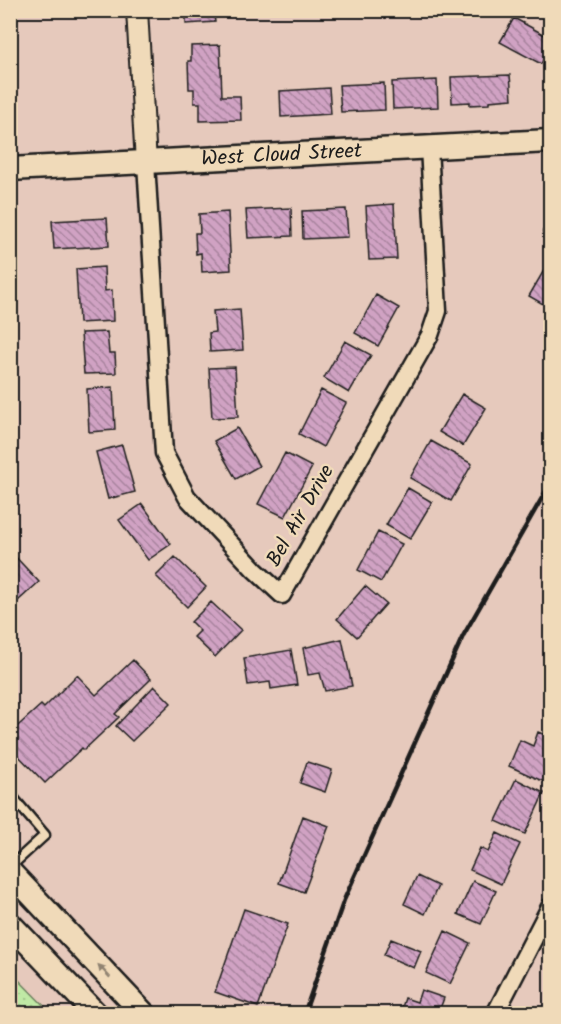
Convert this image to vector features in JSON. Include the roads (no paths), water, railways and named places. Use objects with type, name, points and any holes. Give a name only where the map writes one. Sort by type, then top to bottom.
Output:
[{"type":"main road","name":"West Cloud Street","points":[[10,169],[550,139]]},
{"type":"main road","points":[[10,872],[144,1014]]},
{"type":"main road","points":[[10,924],[96,1014]]},
{"type":"street","points":[[137,10],[146,163]]},
{"type":"street","name":"Bel Air Drive","points":[[146,163],[164,453],[187,497],[255,570],[282,595],[430,335],[438,311],[429,147]]},
{"type":"street","points":[[495,1014],[550,911]]},
{"type":"lane","points":[[10,794],[45,835],[10,867]]},
{"type":"railway","points":[[304,1014],[344,900],[463,636],[550,484]]}]
